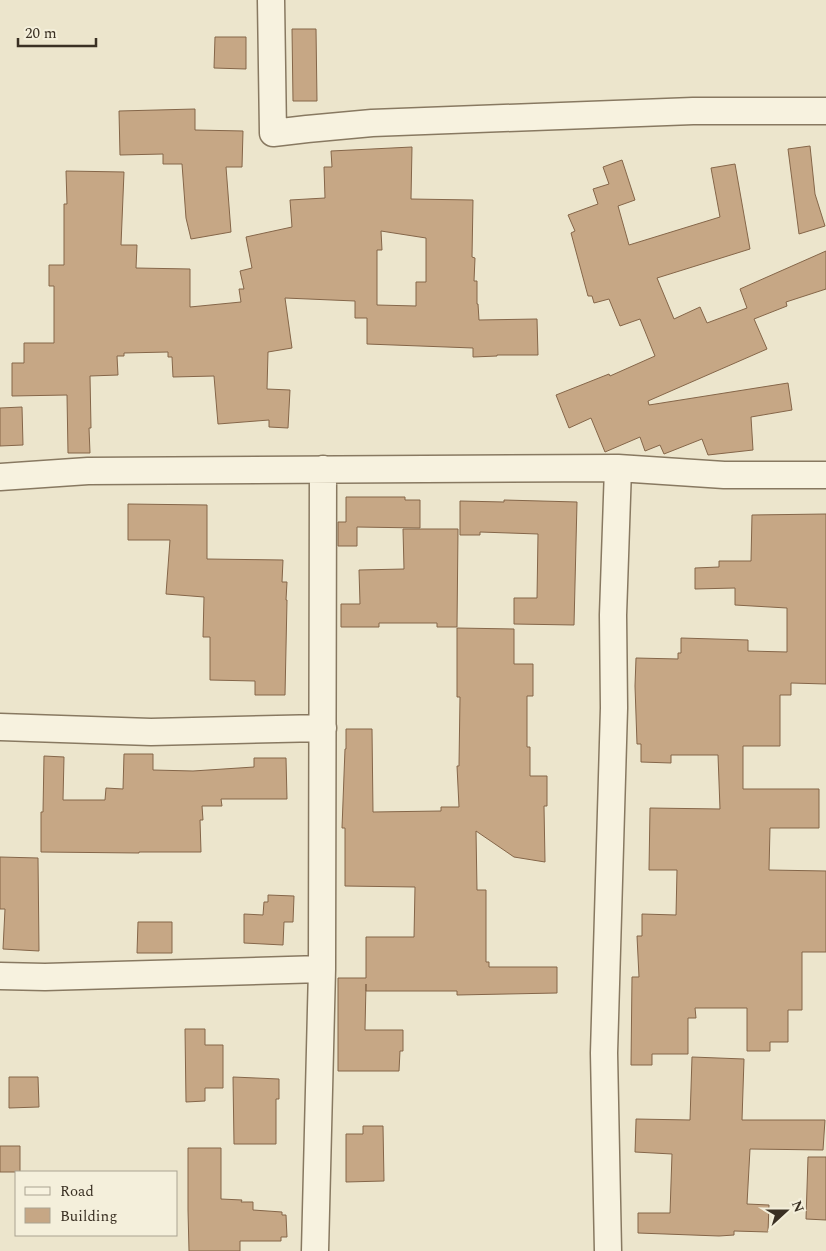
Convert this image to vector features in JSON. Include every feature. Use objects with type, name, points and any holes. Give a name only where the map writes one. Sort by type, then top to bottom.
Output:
[{"type":"street","points":[[271,0],[273,133],[372,123],[693,111],[826,111]]},
{"type":"street","points":[[608,1251],[604,1053],[614,708],[613,615],[618,468]]},
{"type":"street","points":[[0,477],[88,471],[618,468],[724,475],[826,475]]},
{"type":"street","points":[[315,1251],[322,969],[323,469]]},
{"type":"street","points":[[0,727],[151,732],[323,728]]},
{"type":"street","points":[[0,976],[45,977],[322,969]]},
{"type":"building","points":[[292,29],[316,29],[317,101],[293,101]]},
{"type":"building","points":[[215,37],[246,37],[246,69],[214,68]]},
{"type":"building","points":[[195,109],[195,130],[243,131],[242,167],[226,167],[231,232],[191,239],[186,218],[182,164],[163,164],[163,154],[120,155],[119,111]]},
{"type":"building","points":[[810,146],[815,194],[825,226],[799,234],[788,149]]},
{"type":"building","points":[[412,147],[411,199],[473,200],[472,257],[475,258],[474,281],[477,281],[479,320],[537,319],[538,355],[473,357],[473,348],[367,344],[367,318],[355,318],[355,301],[285,298],[292,348],[268,352],[267,389],[290,390],[288,428],[269,427],[269,420],[218,424],[214,376],[173,377],[172,357],[168,357],[168,352],[124,353],[124,356],[117,356],[118,375],[90,376],[90,453],[68,453],[67,395],[12,396],[12,363],[24,363],[24,343],[54,343],[54,286],[49,286],[49,265],[64,265],[64,204],[67,204],[66,171],[124,172],[121,245],[137,245],[136,268],[190,269],[190,307],[241,302],[239,289],[244,289],[240,271],[252,268],[246,237],[292,227],[290,200],[325,198],[324,167],[332,167],[331,151]],"holes":[[[381,231],[426,238],[426,282],[416,282],[416,306],[377,305],[377,250],[382,250]]]},
{"type":"building","points":[[622,160],[635,200],[618,206],[629,245],[720,217],[711,168],[735,164],[750,249],[657,278],[674,319],[700,307],[707,323],[747,308],[740,289],[826,251],[826,289],[786,302],[787,306],[754,319],[767,349],[648,401],[649,405],[788,383],[792,410],[751,417],[753,450],[708,455],[702,439],[664,454],[660,445],[645,451],[640,437],[605,452],[591,418],[569,428],[556,395],[609,374],[610,376],[655,356],[640,319],[620,326],[609,299],[594,303],[592,296],[588,296],[571,233],[575,231],[568,215],[598,204],[593,189],[609,184],[603,167]]},
{"type":"building","points":[[22,407],[23,445],[0,446],[0,408]]},
{"type":"building","points":[[346,497],[405,497],[405,500],[420,500],[420,528],[357,527],[357,546],[338,546],[338,522],[346,522]]},
{"type":"building","points":[[504,500],[577,502],[574,625],[514,624],[514,598],[537,598],[538,534],[480,532],[480,535],[460,535],[460,501],[504,502]]},
{"type":"building","points":[[128,504],[207,505],[207,559],[283,560],[282,582],[287,582],[285,695],[255,695],[255,681],[210,680],[210,637],[203,637],[204,597],[166,594],[170,540],[128,540]]},
{"type":"building","points":[[826,514],[826,684],[791,683],[791,695],[780,695],[780,746],[743,746],[743,789],[819,789],[819,828],[770,828],[769,870],[826,871],[826,952],[802,952],[802,1010],[788,1010],[788,1042],[770,1042],[770,1051],[747,1051],[747,1008],[695,1008],[696,1018],[688,1018],[688,1054],[652,1054],[652,1065],[631,1065],[632,977],[639,977],[637,936],[642,936],[642,914],[676,915],[677,870],[649,870],[650,808],[720,809],[718,755],[671,755],[671,763],[641,762],[641,744],[637,744],[636,658],[678,659],[678,653],[681,653],[681,638],[748,640],[748,651],[787,652],[787,608],[735,605],[735,588],[695,589],[695,568],[719,567],[719,561],[751,561],[752,515]]},
{"type":"building","points":[[403,529],[458,529],[457,627],[437,627],[437,623],[379,623],[379,627],[341,627],[341,604],[360,604],[359,570],[404,569]]},
{"type":"building","points":[[457,628],[514,629],[514,664],[533,664],[533,696],[527,696],[527,747],[530,747],[530,776],[547,776],[547,806],[544,806],[545,862],[514,857],[476,831],[477,890],[486,890],[486,962],[489,962],[489,967],[557,967],[557,993],[457,995],[457,991],[366,991],[366,984],[365,1030],[403,1030],[403,1051],[400,1051],[399,1071],[338,1071],[338,978],[366,978],[366,937],[414,937],[415,887],[345,886],[345,828],[342,828],[346,729],[372,729],[373,812],[441,811],[441,807],[459,807],[457,766],[459,766],[460,697],[457,697]]},
{"type":"building","points":[[124,754],[153,754],[153,770],[193,771],[254,767],[254,758],[286,758],[287,799],[221,799],[222,806],[202,806],[203,820],[200,820],[201,852],[41,852],[44,756],[64,757],[63,800],[105,800],[106,788],[123,789]]},
{"type":"building","points":[[0,857],[38,858],[39,951],[3,949],[5,909],[0,909]]},
{"type":"building","points":[[268,895],[294,896],[293,922],[284,922],[283,945],[244,943],[244,914],[263,915],[264,902],[268,902]]},
{"type":"building","points":[[138,922],[172,922],[172,953],[137,953]]},
{"type":"building","points":[[185,1029],[205,1029],[205,1045],[223,1045],[223,1088],[205,1088],[205,1101],[186,1102]]},
{"type":"building","points":[[692,1057],[744,1059],[742,1120],[825,1120],[823,1150],[750,1149],[747,1204],[769,1205],[768,1232],[734,1231],[734,1235],[719,1236],[638,1233],[638,1213],[670,1213],[672,1154],[635,1152],[636,1119],[690,1120]]},
{"type":"building","points":[[9,1077],[38,1077],[39,1107],[9,1108]]},
{"type":"building","points":[[233,1077],[279,1079],[279,1099],[276,1099],[276,1144],[234,1144]]},
{"type":"building","points":[[363,1126],[383,1126],[384,1181],[346,1182],[346,1134],[363,1134]]},
{"type":"building","points":[[0,1146],[20,1146],[20,1171],[0,1172]]},
{"type":"building","points":[[188,1148],[221,1148],[221,1199],[253,1202],[253,1210],[282,1212],[282,1215],[286,1215],[287,1237],[281,1237],[281,1241],[240,1241],[240,1251],[189,1251]]},
{"type":"building","points":[[808,1157],[826,1157],[826,1220],[806,1219]]}]
